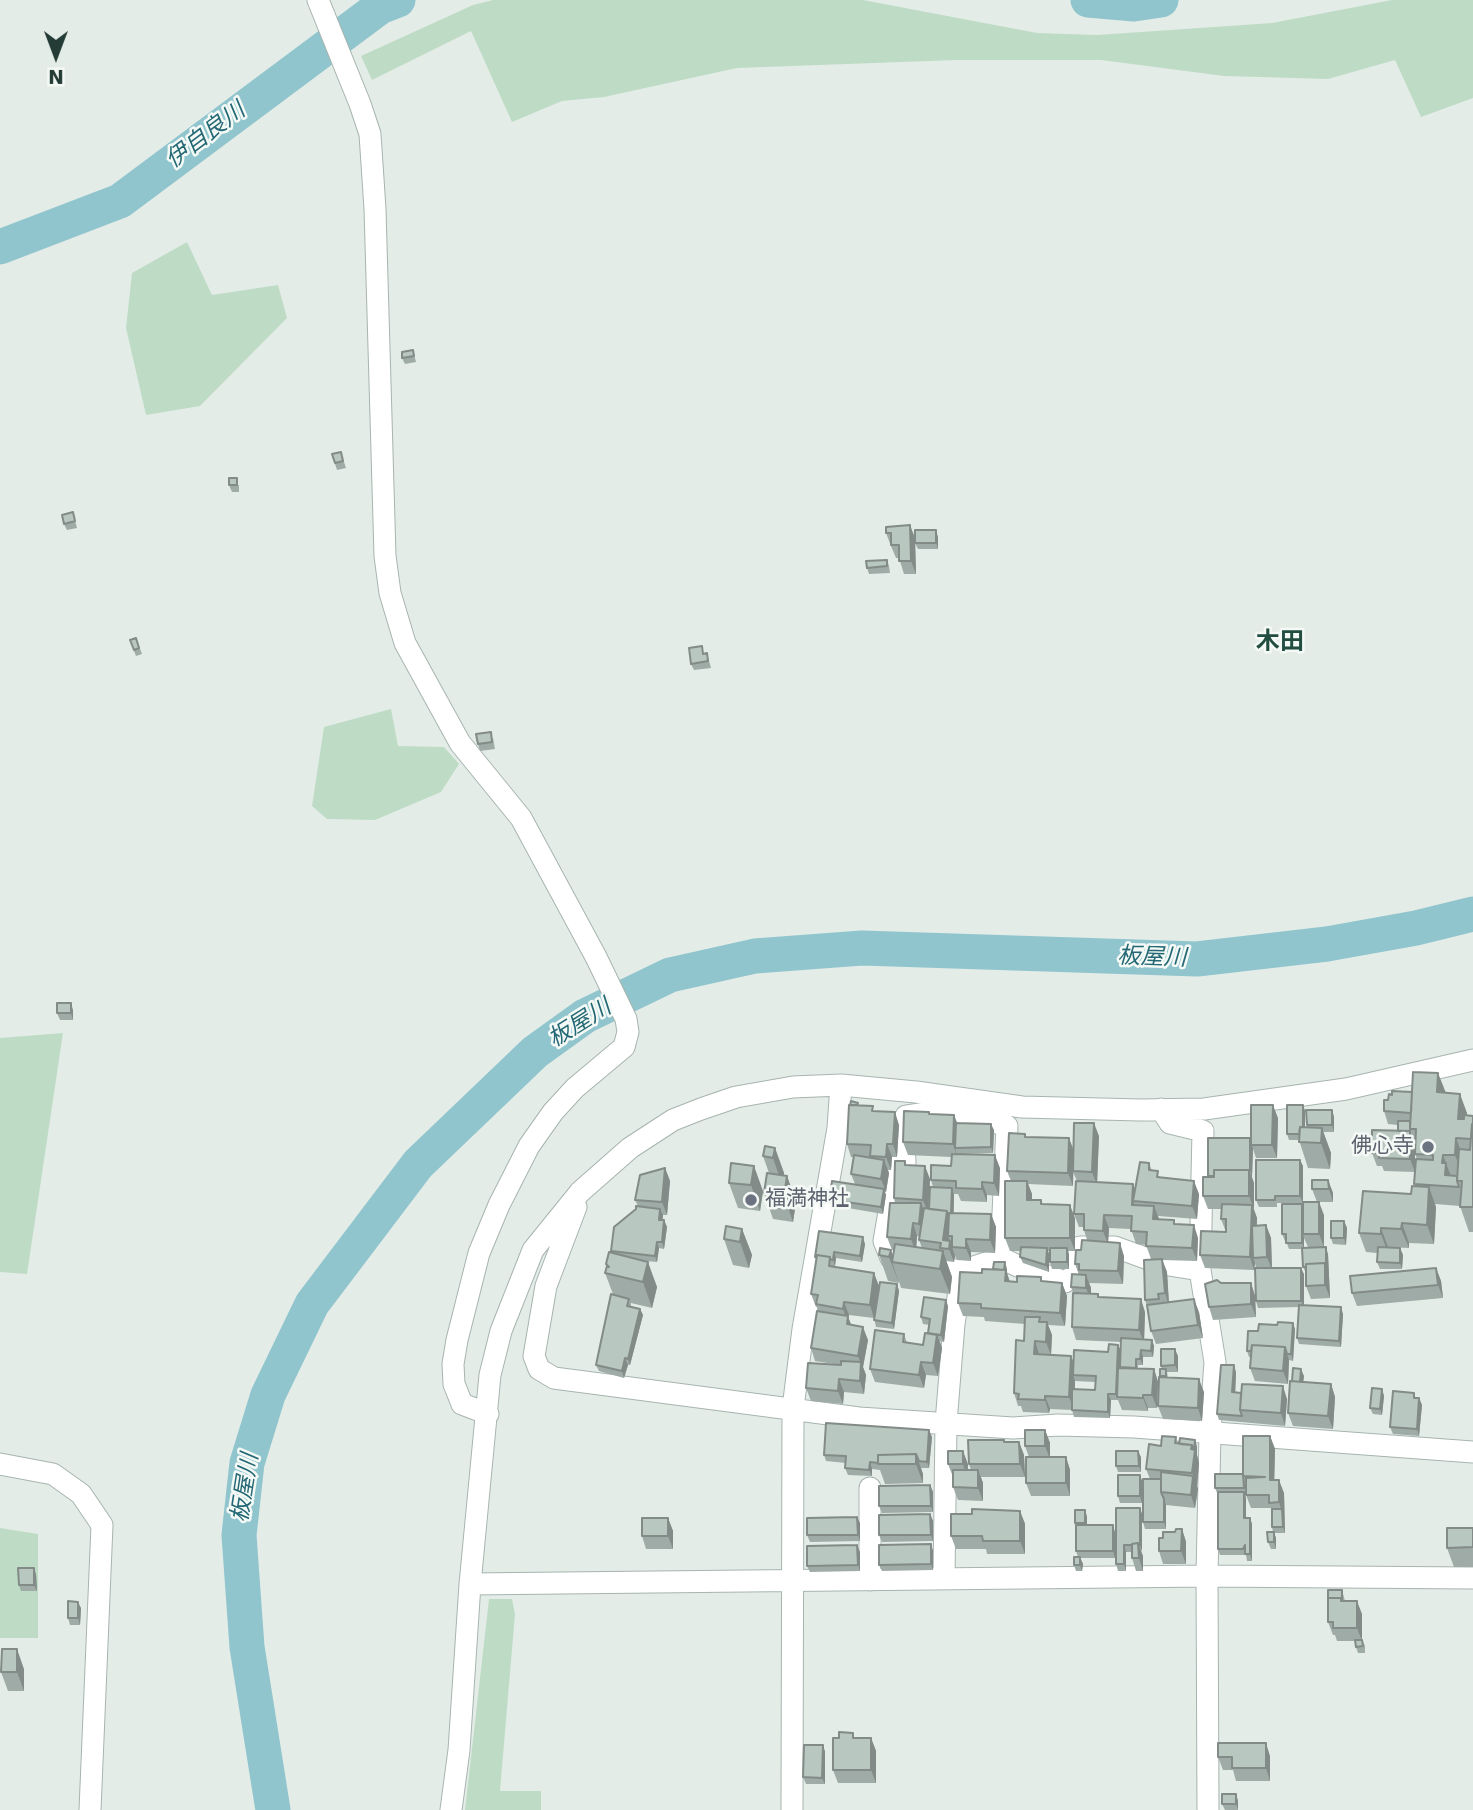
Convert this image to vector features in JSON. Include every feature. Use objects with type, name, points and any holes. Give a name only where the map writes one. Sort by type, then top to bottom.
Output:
[{"type":"street","points":[[318,0],[370,134],[385,556],[390,593],[405,643],[460,743],[521,818],[626,1019],[628,1040],[624,1047],[575,1088],[553,1112],[529,1146],[499,1205],[479,1253],[458,1330],[453,1364],[454,1384],[462,1404],[488,1414]]},
{"type":"street","points":[[451,1810],[491,1375],[501,1331],[533,1250],[580,1192],[630,1148],[673,1120],[736,1097],[793,1087],[841,1085],[951,1103],[1022,1107],[1204,1108],[1346,1089],[1473,1060]]},
{"type":"street","points":[[792,1810],[793,1408],[803,1329],[838,1128],[841,1085]]},
{"type":"street","points":[[1001,1258],[1007,1126],[951,1103],[906,1116],[903,1124],[905,1161],[897,1165],[884,1241],[891,1258],[962,1270],[1001,1258],[1065,1282],[1075,1275],[1080,1247],[1115,1247],[1163,1264],[1200,1270]]},
{"type":"street","points":[[1161,1109],[1170,1123],[1203,1131],[1200,1270],[1215,1362],[1210,1432],[1207,1576],[1208,1810]]},
{"type":"street","points":[[580,1192],[546,1286],[534,1356],[539,1369],[554,1378],[859,1418],[1013,1428],[1058,1425],[1210,1432],[1473,1452]]},
{"type":"street","points":[[944,1579],[946,1423],[954,1324],[962,1270]]},
{"type":"street","points":[[0,1464],[53,1474],[81,1493],[102,1525],[90,1810]]},
{"type":"street","points":[[870,1488],[870,1580]]},
{"type":"street","points":[[470,1584],[1207,1576],[1473,1578]]},
{"type":"green space","points":[[493,0],[863,0],[1037,33],[1097,35],[1272,23],[1392,0],[1473,0],[1473,98],[1421,117],[1395,60],[1328,79],[1224,76],[1101,60],[957,60],[737,68],[604,97],[562,101],[512,122],[471,31],[372,80],[361,56],[473,5]]},
{"type":"green space","points":[[187,242],[212,295],[278,285],[287,318],[200,406],[146,415],[126,328],[132,273]]},
{"type":"green space","points":[[391,709],[398,746],[444,747],[459,764],[441,792],[375,820],[327,819],[312,806],[324,727]]},
{"type":"green space","points":[[63,1033],[27,1274],[0,1272],[0,1038]]},
{"type":"green space","points":[[0,1528],[38,1534],[38,1638],[0,1638]]},
{"type":"green space","points":[[489,1599],[512,1599],[515,1614],[500,1791],[541,1791],[541,1810],[465,1810]]},
{"type":"building","points":[[413,350],[414,356],[402,358],[402,352]]},
{"type":"building","points":[[341,452],[343,461],[335,463],[332,454]]},
{"type":"building","points":[[229,478],[237,478],[237,485],[229,485]]},
{"type":"building","points":[[73,512],[75,521],[64,524],[62,515]]},
{"type":"building","points":[[910,525],[911,561],[899,561],[899,545],[891,545],[891,533],[886,533],[886,527]]},
{"type":"building","points":[[915,530],[936,530],[936,543],[915,543]]},
{"type":"building","points":[[887,560],[887,566],[867,568],[866,561]]},
{"type":"building","points":[[136,638],[139,648],[134,650],[130,640]]},
{"type":"building","points":[[702,646],[708,661],[691,664],[689,648]]},
{"type":"building","points":[[491,732],[492,742],[478,744],[476,734]]},
{"type":"building","points":[[57,1003],[71,1003],[71,1013],[57,1013]]},
{"type":"building","points":[[1413,1072],[1438,1073],[1437,1092],[1460,1094],[1458,1119],[1464,1119],[1464,1115],[1473,1116],[1471,1139],[1456,1138],[1455,1155],[1443,1155],[1442,1163],[1446,1163],[1445,1175],[1457,1176],[1459,1187],[1414,1184],[1416,1159],[1433,1160],[1433,1155],[1415,1154],[1416,1129],[1410,1129]]},
{"type":"building","points":[[1392,1091],[1412,1092],[1411,1113],[1384,1111],[1384,1100],[1388,1100]]},
{"type":"building","points":[[849,1105],[873,1106],[872,1111],[895,1112],[893,1144],[887,1144],[886,1157],[870,1156],[871,1145],[847,1144]]},
{"type":"building","points":[[1251,1105],[1273,1105],[1272,1145],[1251,1145]]},
{"type":"building","points":[[1287,1105],[1303,1105],[1303,1127],[1300,1127],[1299,1134],[1287,1134]]},
{"type":"building","points":[[1306,1110],[1332,1110],[1332,1125],[1307,1125]]},
{"type":"building","points":[[904,1111],[954,1115],[953,1144],[903,1142]]},
{"type":"building","points":[[1398,1121],[1410,1121],[1410,1131],[1398,1131]]},
{"type":"building","points":[[956,1123],[991,1124],[991,1147],[955,1148]]},
{"type":"building","points":[[1074,1123],[1094,1123],[1092,1172],[1073,1171]]},
{"type":"building","points":[[1472,1124],[1473,1207],[1460,1207],[1462,1181],[1457,1181],[1459,1149],[1470,1150]]},
{"type":"building","points":[[1300,1127],[1322,1128],[1321,1143],[1299,1142]]},
{"type":"building","points":[[1372,1130],[1410,1131],[1410,1159],[1379,1158],[1379,1153],[1372,1153]]},
{"type":"building","points":[[1009,1133],[1025,1134],[1025,1137],[1069,1138],[1068,1173],[1007,1171]]},
{"type":"building","points":[[1208,1138],[1250,1138],[1250,1170],[1214,1170],[1214,1176],[1208,1176]]},
{"type":"building","points":[[765,1146],[775,1148],[773,1158],[763,1156]]},
{"type":"building","points":[[952,1154],[995,1155],[994,1183],[982,1182],[982,1189],[956,1188],[956,1181],[931,1180],[931,1165],[951,1166]]},
{"type":"building","points":[[854,1155],[884,1160],[881,1179],[851,1174]]},
{"type":"building","points":[[1256,1160],[1300,1160],[1300,1196],[1275,1196],[1275,1200],[1256,1200]]},
{"type":"building","points":[[895,1161],[905,1161],[905,1165],[925,1166],[923,1200],[894,1198]]},
{"type":"building","points":[[1140,1162],[1149,1163],[1149,1170],[1158,1171],[1157,1177],[1194,1181],[1192,1206],[1133,1201]]},
{"type":"building","points":[[731,1163],[754,1166],[751,1185],[729,1183]]},
{"type":"building","points":[[665,1168],[662,1202],[635,1200],[640,1175]]},
{"type":"building","points":[[1214,1170],[1249,1170],[1249,1196],[1203,1196],[1203,1177],[1214,1177]]},
{"type":"building","points":[[767,1173],[787,1176],[784,1196],[764,1193]]},
{"type":"building","points":[[1312,1180],[1328,1180],[1329,1189],[1312,1189]]},
{"type":"building","points":[[832,1181],[884,1189],[881,1207],[839,1201],[840,1198],[830,1196]]},
{"type":"building","points":[[1005,1181],[1027,1181],[1027,1200],[1041,1200],[1041,1204],[1070,1205],[1070,1238],[1005,1238]]},
{"type":"building","points":[[1076,1181],[1133,1184],[1132,1205],[1154,1206],[1153,1219],[1194,1225],[1192,1248],[1146,1246],[1147,1232],[1131,1231],[1132,1216],[1104,1215],[1103,1231],[1084,1230],[1084,1214],[1074,1214]]},
{"type":"building","points":[[1412,1186],[1429,1187],[1427,1225],[1402,1223],[1401,1229],[1381,1228],[1381,1234],[1359,1233],[1363,1191],[1411,1194]]},
{"type":"building","points":[[930,1187],[952,1188],[951,1213],[929,1209]]},
{"type":"building","points":[[1303,1202],[1319,1202],[1319,1234],[1303,1234]]},
{"type":"building","points":[[890,1203],[921,1203],[919,1224],[913,1223],[911,1239],[887,1237]]},
{"type":"building","points":[[1222,1204],[1252,1205],[1250,1257],[1200,1255],[1201,1231],[1226,1232],[1226,1219],[1221,1219]]},
{"type":"building","points":[[1282,1204],[1302,1204],[1302,1243],[1286,1243],[1286,1234],[1282,1234]]},
{"type":"building","points":[[636,1206],[660,1209],[659,1220],[664,1220],[662,1242],[657,1242],[655,1256],[611,1251],[614,1227],[636,1209]]},
{"type":"building","points":[[924,1208],[947,1211],[943,1240],[950,1241],[949,1249],[940,1248],[941,1243],[919,1240]]},
{"type":"building","points":[[949,1213],[991,1214],[990,1240],[966,1239],[966,1248],[952,1247],[952,1236],[948,1236]]},
{"type":"building","points":[[1331,1221],[1344,1221],[1344,1238],[1331,1238]]},
{"type":"building","points":[[1266,1225],[1267,1257],[1253,1258],[1252,1226]]},
{"type":"building","points":[[726,1226],[742,1229],[740,1242],[724,1239]]},
{"type":"building","points":[[819,1231],[863,1237],[860,1256],[834,1252],[833,1260],[830,1257],[815,1257]]},
{"type":"building","points":[[1082,1240],[1120,1243],[1118,1271],[1079,1270],[1079,1264],[1075,1264],[1076,1250],[1081,1250]]},
{"type":"building","points":[[895,1244],[943,1251],[940,1269],[892,1262]]},
{"type":"building","points":[[1021,1247],[1047,1248],[1046,1265],[1020,1257]]},
{"type":"building","points":[[1326,1247],[1326,1266],[1325,1263],[1306,1264],[1306,1267],[1303,1267],[1302,1248]]},
{"type":"building","points":[[1378,1247],[1400,1248],[1400,1263],[1377,1262]]},
{"type":"building","points":[[880,1248],[891,1250],[889,1257],[879,1255]]},
{"type":"building","points":[[1050,1248],[1067,1248],[1067,1262],[1050,1262]]},
{"type":"building","points":[[609,1252],[648,1262],[643,1282],[605,1273],[607,1266],[609,1267],[606,1264]]},
{"type":"building","points":[[817,1255],[830,1257],[829,1266],[874,1273],[870,1305],[844,1302],[843,1309],[816,1304],[818,1295],[811,1294]]},
{"type":"building","points":[[1162,1259],[1165,1293],[1158,1294],[1159,1299],[1145,1300],[1144,1260]]},
{"type":"building","points":[[994,1262],[1005,1262],[1004,1270],[993,1269]]},
{"type":"building","points":[[1325,1263],[1325,1285],[1306,1286],[1306,1264]]},
{"type":"building","points":[[1255,1268],[1301,1268],[1301,1301],[1256,1301]]},
{"type":"building","points":[[1436,1268],[1438,1285],[1352,1293],[1350,1276]]},
{"type":"building","points":[[982,1269],[1006,1270],[1005,1281],[1017,1282],[1017,1276],[1041,1277],[1041,1281],[1062,1283],[1060,1313],[981,1308],[981,1304],[958,1303],[960,1272],[982,1273]]},
{"type":"building","points":[[1072,1274],[1086,1275],[1086,1288],[1071,1287]]},
{"type":"building","points":[[1217,1280],[1221,1283],[1251,1283],[1251,1304],[1209,1307],[1205,1284]]},
{"type":"building","points":[[880,1282],[897,1284],[892,1323],[874,1320]]},
{"type":"building","points":[[1073,1293],[1141,1299],[1139,1330],[1072,1327]]},
{"type":"building","points":[[611,1294],[629,1299],[627,1306],[640,1309],[628,1359],[625,1358],[622,1371],[596,1365]]},
{"type":"building","points":[[924,1297],[946,1300],[941,1335],[928,1333],[930,1319],[921,1317]]},
{"type":"building","points":[[1194,1299],[1198,1325],[1151,1331],[1147,1305]]},
{"type":"building","points":[[1299,1305],[1341,1307],[1339,1341],[1297,1338]]},
{"type":"building","points":[[817,1311],[848,1316],[847,1324],[863,1327],[858,1356],[811,1348]]},
{"type":"building","points":[[1025,1317],[1040,1317],[1039,1322],[1047,1322],[1046,1342],[1035,1341],[1034,1354],[1071,1356],[1069,1397],[1018,1399],[1019,1394],[1014,1393],[1016,1340],[1024,1341]]},
{"type":"building","points":[[1278,1322],[1293,1323],[1291,1354],[1287,1354],[1285,1347],[1252,1345],[1251,1351],[1247,1351],[1248,1331],[1258,1331],[1259,1324],[1277,1325]]},
{"type":"building","points":[[875,1330],[904,1334],[903,1342],[923,1345],[925,1333],[937,1335],[933,1363],[921,1362],[919,1375],[870,1369]]},
{"type":"building","points":[[1121,1338],[1152,1340],[1151,1351],[1141,1350],[1140,1359],[1136,1359],[1136,1368],[1120,1367]]},
{"type":"building","points":[[1109,1344],[1118,1345],[1116,1394],[1108,1394],[1108,1412],[1072,1410],[1072,1389],[1095,1390],[1096,1376],[1073,1375],[1074,1350],[1108,1352]]},
{"type":"building","points":[[1252,1345],[1285,1347],[1283,1371],[1250,1368]]},
{"type":"building","points":[[1161,1349],[1175,1349],[1175,1365],[1161,1366]]},
{"type":"building","points":[[841,1361],[861,1362],[860,1381],[839,1379],[838,1391],[806,1388],[808,1363],[841,1365]]},
{"type":"building","points":[[1221,1365],[1234,1365],[1232,1392],[1241,1393],[1242,1416],[1217,1414]]},
{"type":"building","points":[[1118,1368],[1154,1369],[1152,1395],[1143,1395],[1143,1398],[1117,1397]]},
{"type":"building","points":[[1293,1368],[1301,1369],[1300,1382],[1292,1381]]},
{"type":"building","points":[[1160,1369],[1166,1369],[1166,1376],[1160,1376]]},
{"type":"building","points":[[1159,1377],[1199,1379],[1198,1408],[1158,1406]]},
{"type":"building","points":[[1290,1381],[1331,1384],[1328,1416],[1288,1413]]},
{"type":"building","points":[[1242,1384],[1283,1386],[1281,1413],[1240,1410]]},
{"type":"building","points":[[1372,1388],[1382,1389],[1380,1409],[1370,1408]]},
{"type":"building","points":[[1393,1391],[1414,1393],[1414,1398],[1419,1398],[1417,1429],[1390,1427]]},
{"type":"building","points":[[826,1423],[929,1430],[927,1462],[919,1461],[916,1454],[878,1455],[878,1463],[870,1462],[869,1470],[845,1468],[846,1456],[824,1455]]},
{"type":"building","points":[[1025,1430],[1045,1430],[1045,1446],[1025,1446]]},
{"type":"building","points":[[1162,1436],[1176,1437],[1175,1443],[1192,1445],[1191,1449],[1195,1450],[1192,1473],[1146,1469],[1149,1444],[1161,1446]]},
{"type":"building","points":[[1243,1436],[1270,1436],[1270,1480],[1279,1480],[1279,1502],[1269,1503],[1269,1495],[1246,1495],[1246,1478],[1265,1477],[1243,1476]]},
{"type":"building","points":[[1180,1438],[1195,1440],[1194,1450],[1192,1445],[1179,1444]]},
{"type":"building","points":[[968,1440],[1019,1442],[1020,1464],[969,1464]]},
{"type":"building","points":[[948,1451],[963,1451],[963,1464],[948,1464]]},
{"type":"building","points":[[1116,1451],[1138,1451],[1139,1466],[1116,1466]]},
{"type":"building","points":[[916,1454],[916,1464],[878,1464],[878,1455]]},
{"type":"building","points":[[1026,1457],[1066,1457],[1066,1483],[1026,1483]]},
{"type":"building","points":[[953,1470],[978,1470],[978,1488],[953,1487]]},
{"type":"building","points":[[1161,1472],[1193,1476],[1191,1495],[1161,1492]]},
{"type":"building","points":[[1215,1474],[1243,1474],[1244,1488],[1215,1488]]},
{"type":"building","points":[[1118,1475],[1140,1475],[1140,1496],[1118,1496]]},
{"type":"building","points":[[1143,1479],[1161,1479],[1164,1522],[1143,1522]]},
{"type":"building","points":[[930,1485],[931,1506],[879,1506],[879,1486]]},
{"type":"building","points":[[1218,1492],[1244,1492],[1244,1518],[1250,1518],[1250,1554],[1245,1554],[1245,1545],[1243,1549],[1218,1549]]},
{"type":"building","points":[[1116,1508],[1140,1508],[1140,1545],[1124,1545],[1124,1564],[1116,1564]]},
{"type":"building","points":[[972,1509],[1020,1511],[1020,1541],[983,1541],[982,1536],[951,1536],[951,1514],[972,1514]]},
{"type":"building","points":[[1272,1509],[1282,1509],[1283,1527],[1272,1527]]},
{"type":"building","points":[[1075,1510],[1085,1510],[1085,1523],[1075,1523]]},
{"type":"building","points":[[930,1514],[931,1535],[879,1535],[879,1515]]},
{"type":"building","points":[[857,1517],[858,1535],[807,1535],[807,1518]]},
{"type":"building","points":[[642,1518],[668,1518],[668,1536],[642,1536]]},
{"type":"building","points":[[1076,1525],[1113,1525],[1113,1551],[1076,1551]]},
{"type":"building","points":[[1447,1528],[1473,1528],[1473,1547],[1447,1548]]},
{"type":"building","points":[[1176,1529],[1182,1529],[1181,1551],[1159,1551],[1159,1538],[1163,1538],[1163,1532],[1175,1532]]},
{"type":"building","points":[[1267,1532],[1274,1532],[1274,1542],[1268,1542]]},
{"type":"building","points":[[1138,1543],[1139,1558],[1132,1558],[1132,1544]]},
{"type":"building","points":[[931,1544],[931,1564],[879,1565],[879,1545]]},
{"type":"building","points":[[857,1545],[858,1565],[807,1566],[807,1546]]},
{"type":"building","points":[[1074,1557],[1080,1557],[1080,1565],[1074,1565]]},
{"type":"building","points":[[18,1568],[34,1568],[34,1585],[19,1585]]},
{"type":"building","points":[[1328,1590],[1342,1590],[1342,1600],[1328,1598]]},
{"type":"building","points":[[1328,1598],[1357,1601],[1357,1628],[1333,1628],[1333,1622],[1328,1622]]},
{"type":"building","points":[[68,1601],[78,1602],[78,1618],[68,1618]]},
{"type":"building","points":[[1355,1640],[1362,1640],[1363,1646],[1356,1647]]},
{"type":"building","points":[[2,1649],[17,1649],[17,1672],[1,1672]]},
{"type":"building","points":[[839,1732],[853,1733],[853,1738],[871,1738],[871,1770],[833,1770],[833,1738],[839,1738]]},
{"type":"building","points":[[1218,1743],[1266,1743],[1266,1768],[1232,1768],[1232,1757],[1218,1757]]},
{"type":"building","points":[[804,1745],[823,1745],[822,1778],[803,1777]]},
{"type":"building","points":[[1222,1794],[1236,1794],[1236,1804],[1222,1804]]},
{"type":"waterway","name":"伊自良川","points":[[0,247],[120,201],[380,7],[398,0]]},
{"type":"waterway","name":"伊自良川","points":[[1088,0],[1134,4],[1161,0]]},
{"type":"waterway","name":"板屋川","points":[[273,1810],[247,1647],[239,1535],[247,1463],[268,1395],[312,1304],[418,1164],[535,1052],[585,1016],[670,975],[755,956],[862,948],[1197,959],[1327,944],[1416,928],[1473,914]]},
{"type":"place","name":"佛心寺","points":[[1428,1147]]},
{"type":"place","name":"福満神社","points":[[751,1200]]},
{"type":"district","name":"木田","points":[[1280,643]]}]
